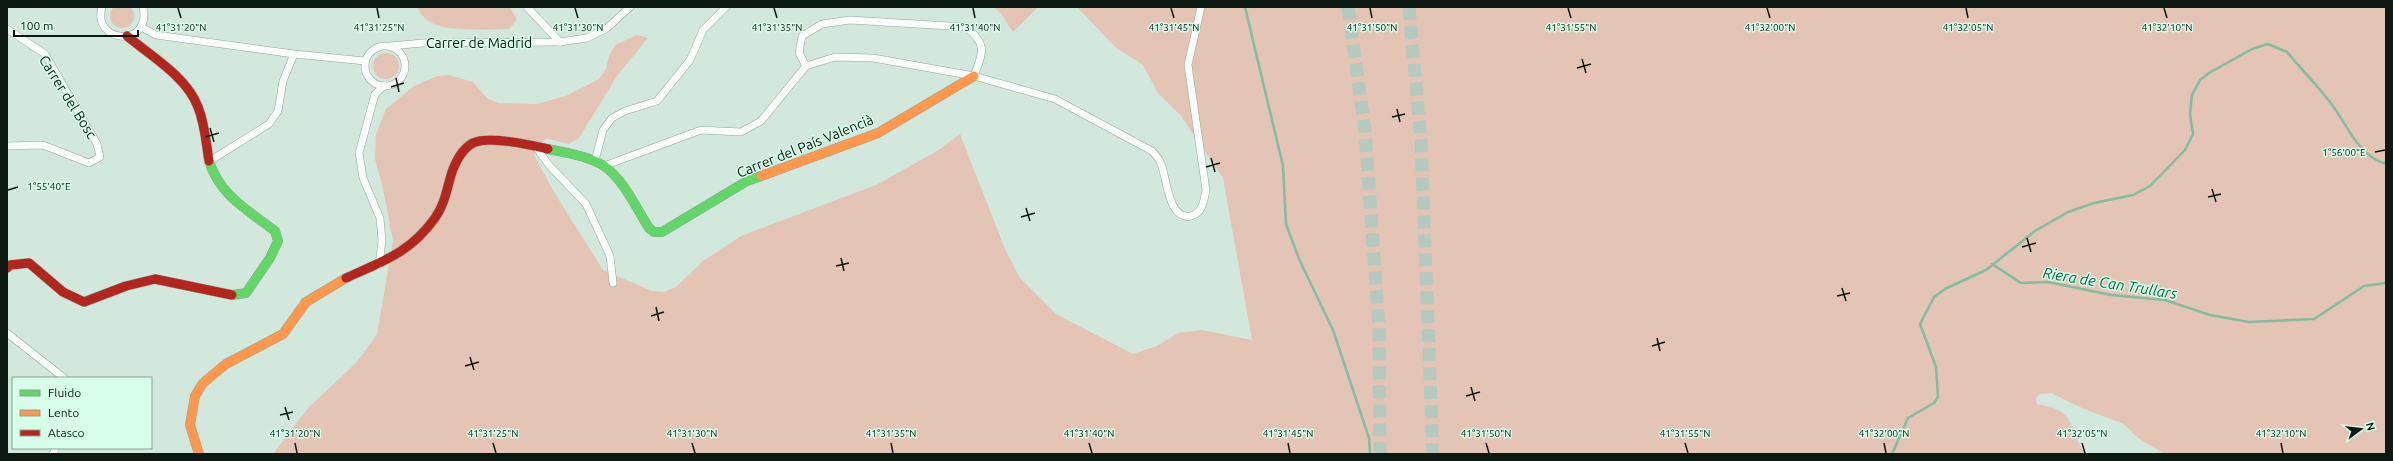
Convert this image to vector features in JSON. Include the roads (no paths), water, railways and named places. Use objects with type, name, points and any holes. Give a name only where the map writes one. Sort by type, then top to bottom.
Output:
[{"type":"street","points":[[127,36],[141,27],[144,20],[143,7]]},
{"type":"street","points":[[527,7],[560,42]]},
{"type":"street","name":"Carrer de Madrid","points":[[390,46],[424,43],[560,42],[587,38],[607,28],[630,7]]},
{"type":"street","points":[[595,161],[603,130],[612,118],[625,111],[657,101],[690,60],[703,30],[726,7]]},
{"type":"street","points":[[199,454],[190,428],[192,400],[209,375],[227,363],[256,350],[284,334],[304,304],[327,288],[399,255],[416,240],[440,210],[455,164],[462,150],[475,142],[486,139],[535,146],[595,161],[604,166],[701,130],[741,132],[761,121],[806,66],[835,57],[874,58],[974,76],[1055,99],[1152,151],[1161,162],[1171,203],[1177,211],[1184,216],[1196,214],[1202,206],[1206,190],[1188,65],[1201,7]]},
{"type":"street","points":[[7,268],[10,265],[29,263],[63,292],[84,302],[126,286],[155,279],[228,296],[246,292],[270,258],[278,241],[275,231],[224,192],[208,162],[205,135],[198,105],[178,80],[127,36],[112,34],[107,30],[101,16],[100,8]]},
{"type":"street","points":[[806,66],[799,53],[802,36],[822,24],[858,20],[966,27],[979,38],[982,54],[974,76]]},
{"type":"street","points":[[141,27],[156,35],[294,54],[365,60]]},
{"type":"street","name":"Carrer del Bosc","points":[[7,28],[45,54],[98,144],[100,156],[89,163],[43,145],[7,146]]},
{"type":"street","points":[[390,46],[401,53],[406,65],[402,78],[391,85],[378,85],[369,78],[365,66],[365,60],[372,50],[377,47],[390,46]]},
{"type":"street","points":[[208,162],[269,124],[278,111],[283,81],[294,54]]},
{"type":"street","name":"Carrer del País Valencià","points":[[604,166],[626,192],[649,228],[654,232],[662,232],[747,182],[878,133],[974,76]]},
{"type":"street","points":[[379,265],[382,241],[380,218],[363,178],[359,154],[375,94],[384,86]]},
{"type":"street","points":[[535,146],[548,165],[586,204],[610,256],[613,283]]},
{"type":"street","points":[[7,333],[63,377]]},
{"type":"waterway","points":[[1245,7],[1283,166],[1286,224],[1299,259],[1333,330],[1369,438],[1370,454]]},
{"type":"waterway","points":[[1892,454],[1908,418],[1934,403],[1938,397],[1936,367],[1920,324],[1934,297],[1945,289],[1986,270],[2035,231],[2068,212],[2094,203],[2133,195],[2150,186],[2185,150],[2193,134],[2190,114],[2192,95],[2200,80],[2209,73],[2252,49],[2268,44],[2287,52],[2328,99],[2361,148],[2368,155],[2386,164]]},
{"type":"waterway","name":"Riera de Can Trullars","points":[[1992,264],[2021,283],[2048,282],[2111,295],[2165,300],[2210,315],[2249,322],[2314,319],[2364,286],[2386,283]]},
{"type":"tunnel","points":[[1348,7],[1365,131],[1379,328],[1380,454]]},
{"type":"tunnel","points":[[1409,7],[1421,141],[1433,454]]}]
